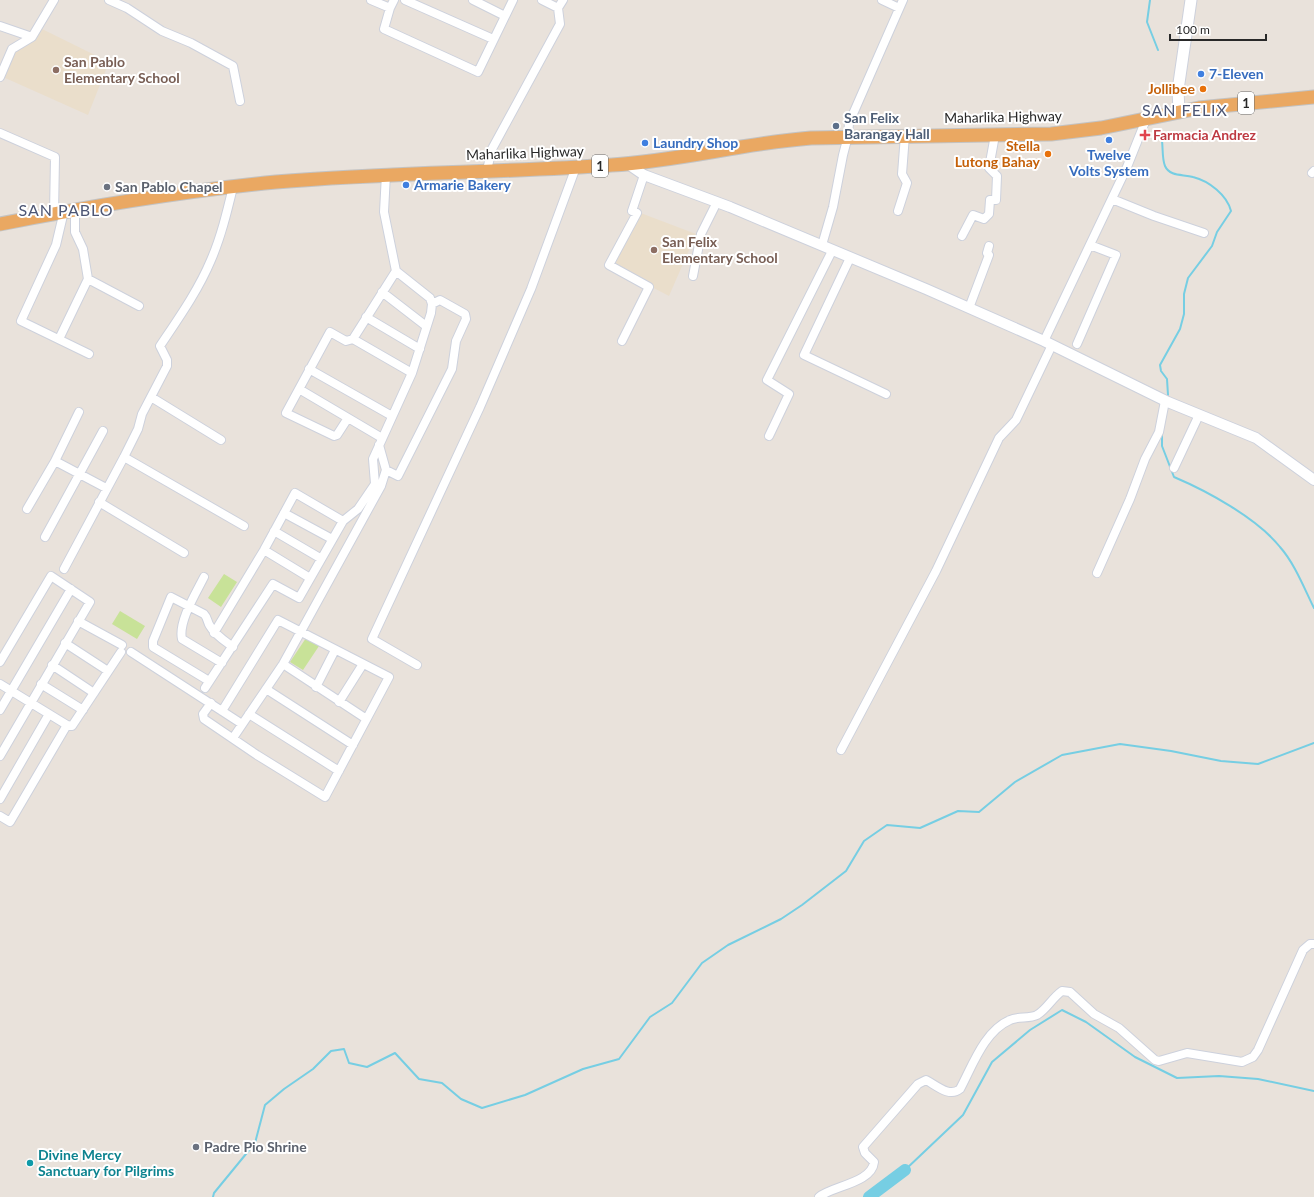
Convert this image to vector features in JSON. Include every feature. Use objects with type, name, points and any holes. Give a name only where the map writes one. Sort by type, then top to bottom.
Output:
[{"type":"highway","name":"Maharlika Highway","points":[[0,224],[142,198],[233,187],[386,174],[628,164],[657,161],[774,141],[848,136],[1058,133],[1101,128],[1147,117],[1199,108],[1314,97]]},
{"type":"main road","points":[[1179,112],[1178,90],[1191,0]]},
{"type":"street","points":[[0,77],[12,49],[32,37],[54,0]]},
{"type":"street","points":[[108,0],[127,8],[162,31],[191,43],[233,66],[240,101]]},
{"type":"street","points":[[371,0],[390,8]]},
{"type":"street","points":[[394,0],[384,29],[478,72],[513,0]]},
{"type":"street","points":[[405,0],[493,39]]},
{"type":"street","points":[[473,0],[506,16]]},
{"type":"street","points":[[544,0],[558,8]]},
{"type":"street","points":[[488,170],[492,149],[560,24],[558,8],[563,0]]},
{"type":"street","points":[[882,0],[899,8]]},
{"type":"street","points":[[822,245],[833,207],[848,136],[849,123],[903,0]]},
{"type":"street","points":[[0,26],[32,37]]},
{"type":"street","points":[[841,750],[936,571],[999,438],[1016,420],[1090,245],[1112,199],[1147,117]]},
{"type":"street","points":[[0,133],[55,157],[64,212],[83,249],[88,279],[59,339]]},
{"type":"street","points":[[898,211],[907,183],[902,174],[905,135]]},
{"type":"street","points":[[962,236],[974,215],[984,219],[989,214],[990,200],[996,200],[997,176],[989,168],[995,135]]},
{"type":"street","points":[[628,164],[644,175],[698,194],[969,308],[1048,343],[1165,401],[1256,438],[1314,480]]},
{"type":"street","points":[[417,666],[372,639],[480,407],[531,289],[576,167]]},
{"type":"street","points":[[233,647],[214,633],[208,624],[208,618],[204,614],[171,597],[153,641],[153,647],[207,685],[233,647],[273,584],[299,598],[342,521],[358,509],[375,484],[373,459],[412,373],[420,349],[431,313],[432,304],[430,298],[396,271],[384,212],[386,174]]},
{"type":"street","points":[[622,341],[649,287],[609,265],[637,213],[632,211],[644,175]]},
{"type":"street","points":[[64,569],[106,488],[124,457],[151,397],[167,366],[167,360],[160,346],[189,302],[211,260],[222,229],[233,187]]},
{"type":"street","points":[[1112,199],[1154,216],[1204,232]]},
{"type":"street","points":[[693,276],[701,234],[716,202]]},
{"type":"street","points":[[64,212],[56,244],[21,321],[89,354]]},
{"type":"street","points":[[1077,344],[1116,255],[1090,245]]},
{"type":"street","points":[[969,308],[989,255],[987,253],[989,246]]},
{"type":"street","points":[[769,436],[789,394],[768,380],[832,251]]},
{"type":"street","points":[[850,258],[804,355],[886,394]]},
{"type":"street","points":[[353,340],[396,271]]},
{"type":"street","points":[[88,279],[139,306]]},
{"type":"street","points":[[382,292],[426,326]]},
{"type":"street","points":[[386,470],[398,476],[452,369],[456,341],[466,319],[465,314],[440,300],[432,304]]},
{"type":"street","points":[[366,318],[420,349]]},
{"type":"street","points":[[348,418],[337,435],[334,436],[286,413],[330,332],[346,341],[353,340],[412,373]]},
{"type":"street","points":[[309,369],[392,416]]},
{"type":"street","points":[[233,738],[283,664],[381,486],[386,470],[380,441],[348,418],[299,389]]},
{"type":"street","points":[[151,397],[221,440]]},
{"type":"street","points":[[1097,573],[1130,499],[1145,459],[1159,432],[1165,401]]},
{"type":"street","points":[[27,508],[55,462],[79,412]]},
{"type":"street","points":[[1174,468],[1199,415]]},
{"type":"street","points":[[45,537],[103,431]]},
{"type":"street","points":[[124,457],[244,526]]},
{"type":"street","points":[[55,462],[106,488]]},
{"type":"street","points":[[214,633],[264,550],[295,493],[342,521]]},
{"type":"street","points":[[99,502],[184,553]]},
{"type":"street","points":[[284,513],[332,539]]},
{"type":"street","points":[[274,531],[320,558]]},
{"type":"street","points":[[264,550],[310,578]]},
{"type":"street","points":[[0,662],[52,576],[90,602],[0,756]]},
{"type":"street","points":[[204,577],[189,607],[181,633],[182,639],[222,663]]},
{"type":"street","points":[[0,710],[71,589]]},
{"type":"street","points":[[211,703],[203,714],[204,719],[325,797],[353,745],[365,718],[389,677],[300,633],[278,620],[222,711]]},
{"type":"street","points":[[78,621],[122,649]]},
{"type":"street","points":[[65,644],[108,671]]},
{"type":"street","points":[[0,684],[67,725],[72,726],[122,649],[129,645],[130,652],[242,724]]},
{"type":"street","points":[[316,687],[335,650]]},
{"type":"street","points":[[283,664],[365,718]]},
{"type":"street","points":[[339,702],[363,664]]},
{"type":"street","points":[[52,665],[94,693]]},
{"type":"street","points":[[41,684],[83,710]]},
{"type":"street","points":[[266,689],[353,745]]},
{"type":"street","points":[[0,798],[49,714]]},
{"type":"street","points":[[249,714],[339,771]]},
{"type":"street","points":[[0,816],[10,822],[67,725]]},
{"type":"street","points":[[819,1197],[826,1192],[854,1182],[872,1170],[874,1162],[863,1150],[865,1142],[918,1084],[926,1080],[950,1093],[957,1092],[985,1042],[1004,1023],[1016,1018],[1037,1015],[1062,991],[1070,992],[1094,1014],[1119,1028],[1155,1060],[1159,1061],[1187,1053],[1242,1062],[1248,1061],[1258,1050],[1303,950],[1310,944],[1314,944]]},
{"type":"shaded area","name":"San Pablo Elementary School","points":[[42,29],[109,62],[88,115],[3,77],[14,52],[20,44],[27,45]]},
{"type":"shaded area","name":"San Felix Elementary School","points":[[638,212],[696,234],[669,296],[610,265]]},
{"type":"green space","points":[[224,574],[237,582],[221,607],[208,598]]},
{"type":"green space","points":[[120,611],[145,626],[137,639],[112,624]]},
{"type":"green space","points":[[306,638],[319,646],[303,670],[290,662]]},
{"type":"waterway","points":[[1150,0],[1147,22],[1158,50]]},
{"type":"waterway","points":[[1162,141],[1163,160],[1167,170],[1173,174],[1189,176],[1211,185],[1226,200],[1231,211],[1217,232],[1212,246],[1188,278],[1184,294],[1184,314],[1180,329],[1160,365],[1161,371],[1167,379],[1168,395]]},
{"type":"waterway","points":[[1162,433],[1162,446],[1174,477],[1231,506],[1270,536],[1290,561],[1314,608]]},
{"type":"waterway","points":[[213,1197],[214,1193],[255,1143],[265,1105],[284,1089],[313,1069],[331,1051],[344,1049],[349,1063],[367,1067],[395,1053],[419,1079],[442,1083],[461,1099],[482,1108],[525,1095],[583,1069],[619,1059],[650,1017],[672,1003],[702,963],[728,945],[781,919],[802,905],[846,871],[864,841],[887,825],[920,828],[958,811],[979,812],[1015,782],[1062,755],[1120,744],[1171,751],[1221,761],[1258,764],[1314,743]]},
{"type":"waterway","points":[[905,1170],[963,1115],[992,1062],[1030,1030],[1062,1010],[1086,1022],[1135,1057],[1177,1078],[1219,1076],[1258,1079],[1314,1091]]},
{"type":"waterway","points":[[869,1197],[905,1170]]},
{"type":"place","name":"San Pablo Elementary School","points":[[56,70]]},
{"type":"place","name":"7-Eleven","points":[[1201,74]]},
{"type":"place","name":"Jollibee","points":[[1203,89]]},
{"type":"place","name":"San Felix Barangay Hall","points":[[836,126]]},
{"type":"place","name":"Farmacia Andrez","points":[[1145,135]]},
{"type":"place","name":"Twelve Volts System","points":[[1109,140]]},
{"type":"place","name":"Laundry Shop","points":[[645,143]]},
{"type":"place","name":"Stella Lutong Bahay","points":[[1048,154]]},
{"type":"place","name":"Armarie Bakery","points":[[406,185]]},
{"type":"place","name":"San Pablo Chapel","points":[[107,187]]},
{"type":"place","name":"San Felix Elementary School","points":[[654,250]]},
{"type":"place","name":"Padre Pio Shrine","points":[[196,1147]]},
{"type":"place","name":"Divine Mercy Sanctuary for Pilgrims","points":[[30,1163]]},
{"type":"district","name":"SAN FELIX","points":[[1185,110]]},
{"type":"district","name":"SAN PABLO","points":[[66,210]]}]
